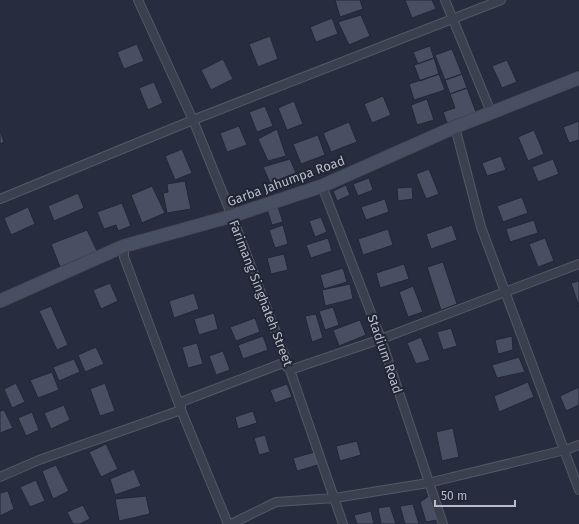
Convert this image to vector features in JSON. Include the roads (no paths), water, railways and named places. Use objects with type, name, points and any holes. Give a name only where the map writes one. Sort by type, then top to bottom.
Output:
[{"type":"street","name":"Farimang Singhateh Street","points":[[138,0],[193,120],[232,216],[290,370],[343,524]]},
{"type":"street","points":[[445,0],[491,112]]},
{"type":"street","points":[[0,199],[193,120],[501,0]]},
{"type":"street","name":"Garba Jahumpa Road","points":[[0,302],[124,246],[232,216],[322,186],[455,127],[579,78]]},
{"type":"street","points":[[455,127],[481,227],[579,490]]},
{"type":"street","name":"Stadium Road","points":[[322,186],[381,339],[443,524]]},
{"type":"street","points":[[124,246],[124,256],[181,410],[230,524],[276,502],[335,498],[428,483],[579,446]]},
{"type":"street","points":[[181,410],[181,402],[284,363],[290,370],[381,339],[579,264]]},
{"type":"street","points":[[0,477],[47,458],[181,410]]}]
